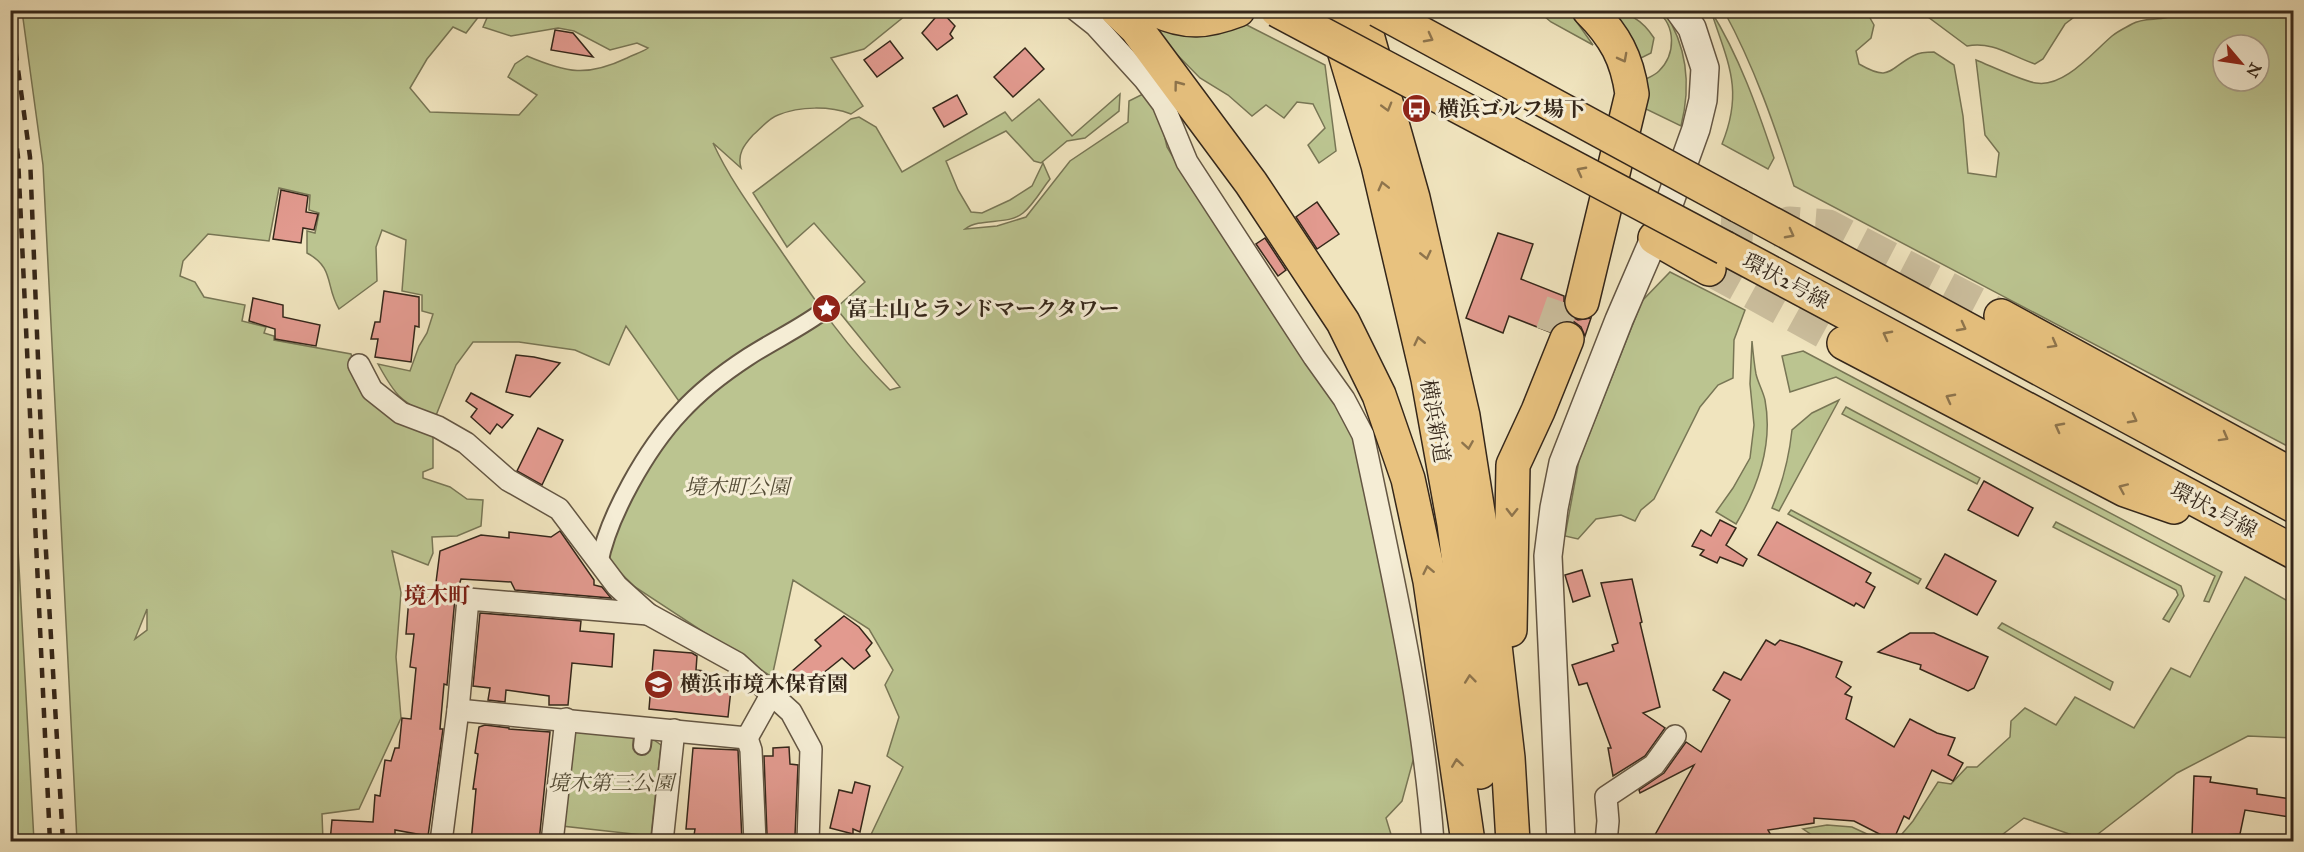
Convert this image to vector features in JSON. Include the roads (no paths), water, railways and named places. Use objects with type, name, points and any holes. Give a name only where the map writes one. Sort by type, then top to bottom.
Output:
[{"type":"main road","points":[[1118,10],[1136,28],[1251,183],[1343,322],[1379,394],[1408,479],[1428,570],[1468,842]]},
{"type":"main road","points":[[1156,10],[1174,18],[1196,21],[1222,17],[1238,10]]},
{"type":"main road","name":"環状2号線","points":[[1277,10],[1718,250],[2285,548]]},
{"type":"main road","name":"横浜新道","points":[[1332,10],[1377,165],[1428,380],[1454,524],[1464,601],[1482,794],[1484,842]]},
{"type":"main road","name":"横浜新道","points":[[1360,10],[1413,198],[1463,416],[1484,550],[1508,758],[1513,842]]},
{"type":"main road","name":"環状2号線","points":[[1378,10],[2294,506]]},
{"type":"main road","points":[[1574,299],[1608,194],[1632,94],[1628,68],[1593,17]]},
{"type":"main road","points":[[1669,204],[1718,250]]},
{"type":"main road","points":[[1655,238],[1718,250]]},
{"type":"main road","points":[[2001,316],[2294,476]]},
{"type":"main road","points":[[1508,758],[1513,465],[1535,375],[1559,336]]},
{"type":"main road","points":[[1844,343],[2125,490],[2285,548]]},
{"type":"street","points":[[1076,10],[1095,26],[1145,80],[1163,104],[1187,162],[1314,357],[1344,399],[1363,435],[1410,674],[1430,792],[1433,842]]},
{"type":"street","points":[[1562,842],[1548,556],[1554,508],[1563,463],[1619,320],[1669,204],[1703,100],[1706,68],[1692,28],[1680,10]]},
{"type":"street","points":[[599,564],[614,518],[653,447],[681,412],[713,383],[749,356],[784,337],[826,309]]},
{"type":"street","points":[[359,365],[372,390],[401,413],[438,427],[466,443],[508,480],[559,509],[617,586],[648,614],[737,663],[791,712],[811,749],[808,842]]},
{"type":"street","points":[[441,842],[458,710],[468,599],[648,614]]},
{"type":"street","points":[[747,738],[771,695]]},
{"type":"street","points":[[458,710],[566,719],[643,736],[674,730],[747,738]]},
{"type":"street","points":[[552,842],[558,820],[566,719]]},
{"type":"street","points":[[662,842],[674,730]]},
{"type":"street","points":[[1606,842],[1608,821],[1606,797],[1654,765],[1674,736]]},
{"type":"street","points":[[747,738],[752,750],[755,842]]},
{"type":"tunnel","points":[[1720,233],[1757,236],[1789,223],[1828,226],[2001,316]]},
{"type":"tunnel","points":[[1709,269],[1844,343]]},
{"type":"tunnel","points":[[1552,333],[1565,296]]},
{"type":"railway","points":[[10,11],[30,157],[45,535],[63,842]]},
{"type":"railway","points":[[10,89],[18,157],[50,842]]},
{"type":"place","name":"横浜ゴルフ場下","points":[[1417,109]]},
{"type":"place","name":"富士山とランドマークタワー","points":[[826,309]]},
{"type":"place","name":"横浜市境木保育園","points":[[659,684]]},
{"type":"district","name":"境木町","points":[[437,595]]},
{"type":"park label","name":"境木町公園","points":[[737,487]]},
{"type":"park label","name":"境木第三公園","points":[[611,783]]}]
